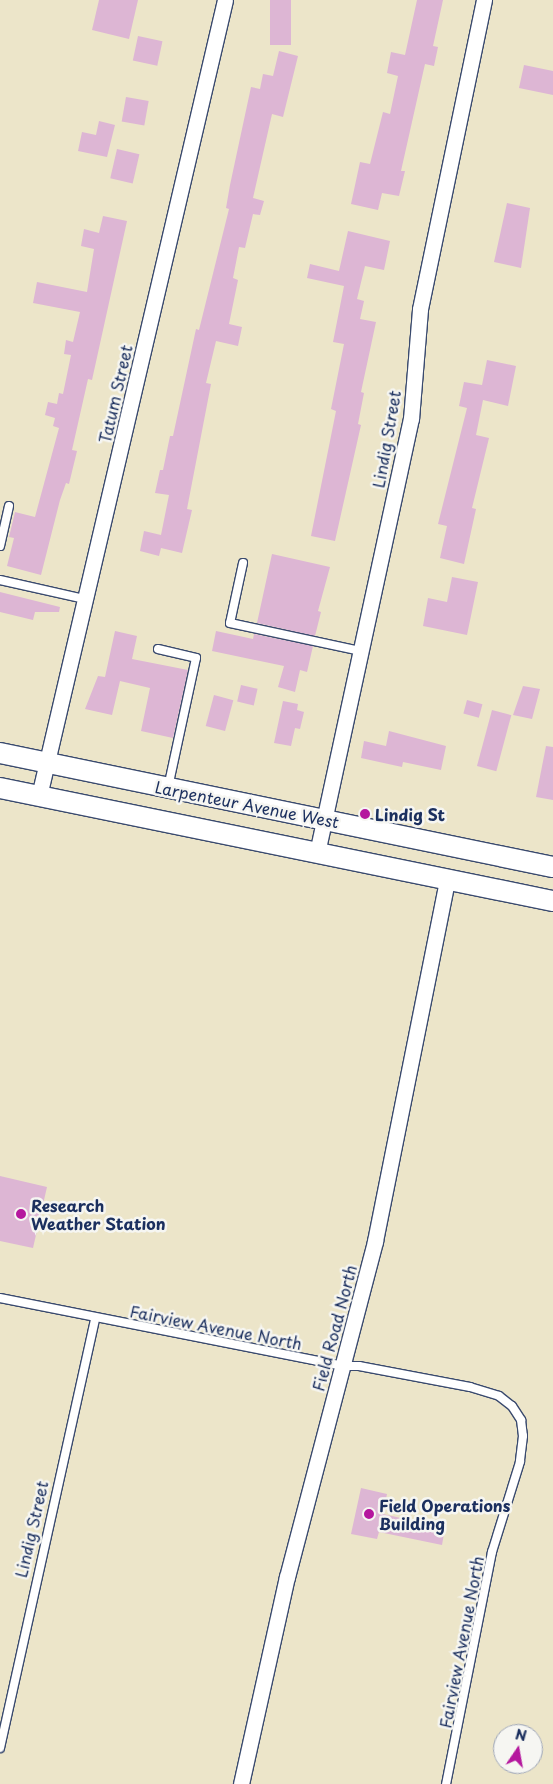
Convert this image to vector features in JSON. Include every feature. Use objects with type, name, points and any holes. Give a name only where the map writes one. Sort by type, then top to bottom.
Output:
[{"type":"main road","name":"Larpenteur Avenue West","points":[[0,753],[553,867]]},
{"type":"main road","name":"Larpenteur Avenue West","points":[[0,788],[448,878],[553,901]]},
{"type":"street","name":"Tatum Street","points":[[39,796],[225,0]]},
{"type":"street","name":"Lindig Street","points":[[317,853],[411,419],[420,309],[484,0]]},
{"type":"street","name":"Field Road North","points":[[241,1784],[287,1577],[375,1241],[448,878]]},
{"type":"lane","points":[[0,546],[9,506]]},
{"type":"lane","points":[[243,563],[230,623],[361,651]]},
{"type":"lane","points":[[0,580],[84,600]]},
{"type":"lane","points":[[158,649],[196,658],[168,788]]},
{"type":"lane","name":"Fairview Avenue North","points":[[0,1298],[342,1366],[360,1366],[492,1393],[512,1406],[521,1420],[523,1436],[520,1462],[492,1552],[488,1588],[446,1784]]},
{"type":"lane","name":"Lindig Street","points":[[0,1748],[95,1318]]},
{"type":"building","points":[[99,0],[138,0],[129,39],[92,30]]},
{"type":"building","points":[[270,0],[291,0],[291,45],[270,45]]},
{"type":"building","points":[[417,0],[443,0],[433,46],[438,47],[434,66],[425,64],[401,171],[405,171],[399,196],[382,193],[378,210],[351,204],[360,162],[370,164],[383,112],[390,114],[398,76],[387,73],[391,52],[405,55]]},
{"type":"building","points":[[138,36],[162,41],[157,66],[133,60]]},
{"type":"building","points":[[279,51],[298,56],[283,117],[272,114],[253,198],[264,201],[260,215],[253,214],[245,248],[239,247],[233,278],[238,280],[229,324],[242,327],[238,346],[216,341],[206,383],[211,384],[187,509],[192,510],[182,553],[161,548],[159,556],[140,551],[144,531],[161,535],[169,495],[155,493],[160,470],[163,470],[170,436],[173,436],[196,329],[199,330],[229,209],[226,208],[230,185],[251,87],[260,89],[263,74],[273,76]]},
{"type":"building","points":[[524,65],[553,71],[553,95],[519,88]]},
{"type":"building","points":[[126,97],[149,101],[144,126],[122,122]]},
{"type":"building","points":[[99,121],[115,125],[107,157],[78,151],[82,132],[96,135]]},
{"type":"building","points":[[117,149],[139,154],[133,183],[110,178]]},
{"type":"building","points":[[507,203],[530,208],[521,268],[494,262]]},
{"type":"building","points":[[103,216],[127,221],[92,380],[88,379],[72,450],[77,451],[69,484],[66,483],[60,500],[41,575],[7,566],[14,538],[9,537],[15,512],[35,517],[59,428],[53,426],[55,418],[45,415],[48,402],[57,404],[59,393],[63,394],[71,355],[64,354],[66,340],[73,342],[80,312],[33,303],[37,282],[87,292],[94,249],[81,246],[84,229],[99,233]]},
{"type":"building","points":[[348,231],[390,241],[384,270],[365,266],[357,299],[364,301],[360,319],[376,322],[361,392],[364,393],[358,424],[361,425],[335,541],[311,536],[336,411],[331,409],[344,344],[333,342],[344,286],[307,278],[310,264],[339,271]]},
{"type":"building","points":[[487,360],[516,366],[508,406],[483,400],[476,435],[489,438],[472,508],[476,509],[464,564],[440,558],[447,526],[438,524],[467,408],[459,406],[464,382],[482,385]]},
{"type":"building","points":[[272,554],[330,567],[318,611],[321,612],[315,636],[257,623]]},
{"type":"building","points":[[452,577],[478,582],[467,635],[423,626],[428,598],[447,602]]},
{"type":"building","points":[[0,592],[60,607],[59,612],[35,612],[33,620],[0,612]]},
{"type":"building","points":[[115,631],[137,636],[132,659],[188,670],[173,738],[141,731],[150,688],[120,681],[112,715],[85,709],[98,676],[105,677]]},
{"type":"building","points":[[216,631],[253,639],[254,634],[313,646],[307,672],[300,670],[295,692],[278,687],[284,666],[212,651]]},
{"type":"building","points":[[241,685],[258,689],[254,705],[237,702]]},
{"type":"building","points":[[523,686],[540,689],[532,719],[513,715]]},
{"type":"building","points":[[214,695],[233,700],[225,731],[206,726]]},
{"type":"building","points":[[467,700],[482,704],[479,718],[463,714]]},
{"type":"building","points":[[283,701],[298,704],[297,710],[304,712],[300,729],[295,728],[291,746],[274,743]]},
{"type":"building","points":[[492,710],[511,715],[496,771],[477,766]]},
{"type":"building","points":[[389,731],[446,746],[441,770],[403,762],[402,767],[361,758],[364,741],[386,746]]},
{"type":"building","points":[[546,746],[553,747],[553,800],[536,797]]},
{"type":"building","name":"Research Weather Station","points":[[0,1176],[47,1187],[33,1248],[0,1241]]},
{"type":"building","points":[[361,1488],[387,1494],[383,1514],[445,1528],[442,1545],[379,1532],[377,1539],[351,1534]]},
{"type":"place","name":"Lindig St","points":[[365,814]]},
{"type":"place","name":"Research Weather Station","points":[[21,1214]]},
{"type":"place","name":"Field Operations Building","points":[[369,1514]]}]
